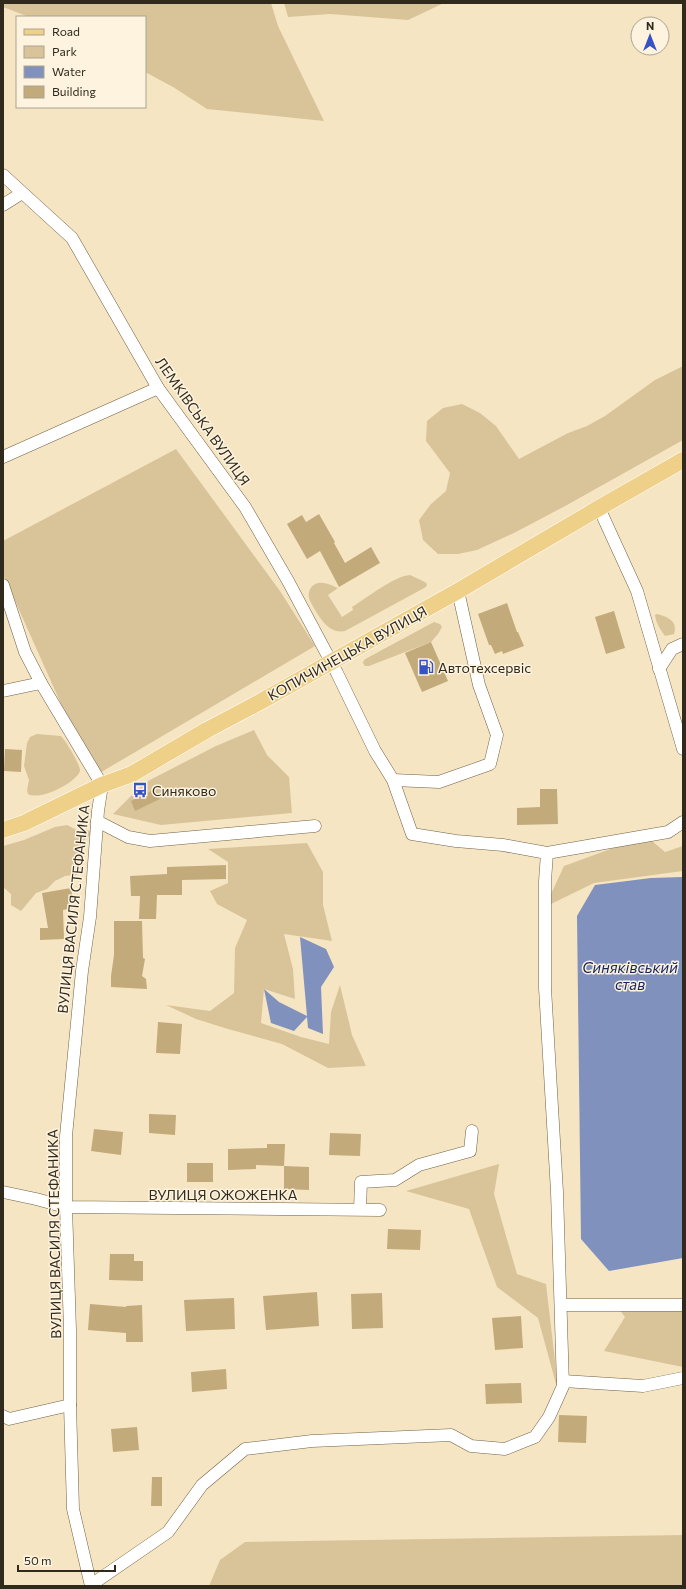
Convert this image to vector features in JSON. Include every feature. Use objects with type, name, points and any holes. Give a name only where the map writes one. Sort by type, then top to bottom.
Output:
[{"type":"main road","name":"КОПИЧИНЕЦЬКА ВУЛИЦЯ","points":[[3,830],[48,812],[102,785],[132,774],[458,591],[683,460]]},
{"type":"street","name":"ЛЕМКІВСЬКА ВУЛИЦЯ","points":[[3,175],[72,238],[158,388],[245,507],[288,581],[331,661],[375,751],[393,780],[412,834],[456,841],[503,845],[548,853]]},
{"type":"street","points":[[3,205],[22,193]]},
{"type":"street","points":[[3,457],[158,388]]},
{"type":"street","points":[[599,508],[637,592],[683,749]]},
{"type":"street","points":[[3,585],[25,652],[41,683],[102,785]]},
{"type":"street","points":[[393,780],[439,782],[490,764],[497,735],[479,684],[458,591]]},
{"type":"street","points":[[659,670],[672,649],[683,644]]},
{"type":"street","points":[[3,691],[41,683]]},
{"type":"street","name":"ВУЛИЦЯ ВАСИЛЯ СТЕФАНИКА","points":[[91,1585],[73,1508],[66,1207],[66,1136],[82,971],[90,917],[97,821],[102,785]]},
{"type":"street","points":[[97,821],[128,837],[150,841],[315,826]]},
{"type":"street","points":[[91,1585],[168,1532],[202,1485],[245,1449],[312,1441],[451,1435],[471,1446],[506,1449],[535,1437],[549,1416],[563,1386],[557,1192],[545,988],[545,881],[548,853],[668,832],[683,822]]},
{"type":"street","points":[[360,1209],[361,1182],[395,1180],[419,1165],[470,1151],[472,1131]]},
{"type":"street","name":"ВУЛИЦЯ ОЖОЖЕНКА","points":[[3,1192],[66,1207],[380,1210]]},
{"type":"street","points":[[561,1305],[683,1305]]},
{"type":"street","points":[[563,1381],[643,1386],[683,1378]]},
{"type":"street","points":[[3,1416],[10,1419],[70,1405]]},
{"type":"green space","points":[[3,3],[271,3],[278,26],[324,121],[207,109],[173,87],[146,73],[146,16],[26,16],[3,7]]},
{"type":"green space","points":[[284,3],[444,3],[408,20],[330,14],[288,17]]},
{"type":"green space","points":[[683,366],[683,440],[567,505],[514,533],[477,550],[458,554],[438,554],[423,540],[419,520],[431,504],[446,491],[450,473],[426,441],[427,421],[443,408],[462,404],[480,413],[496,426],[519,459],[568,433],[587,426],[605,416],[655,380]]},
{"type":"green space","points":[[176,449],[280,591],[315,646],[98,774],[66,715],[3,574],[3,541]]},
{"type":"green space","points":[[410,575],[425,582],[427,584],[426,587],[345,631],[335,631],[327,626],[315,610],[309,597],[310,589],[316,584],[323,583],[338,588],[328,595],[342,617],[353,610],[352,607],[381,588],[396,579]]},
{"type":"green space","points":[[657,614],[671,620],[675,626],[674,634],[665,636],[656,621],[655,615]]},
{"type":"green space","points":[[434,622],[440,624],[442,627],[431,642],[369,666],[365,666],[363,663],[364,660],[369,657]]},
{"type":"green space","points":[[254,730],[267,755],[289,777],[292,813],[161,825],[113,814],[144,783],[216,746]]},
{"type":"green space","points":[[37,734],[61,736],[73,754],[80,771],[72,781],[57,790],[34,796],[28,794],[27,790],[29,780],[24,766],[27,743],[30,737]]},
{"type":"green space","points":[[67,825],[77,830],[95,831],[81,843],[83,865],[77,875],[65,876],[55,881],[47,889],[36,893],[21,911],[11,905],[11,894],[3,887],[3,846],[24,840],[55,827]]},
{"type":"green space","points":[[646,836],[665,852],[683,846],[683,871],[594,883],[545,907],[564,866]]},
{"type":"green space","points":[[307,843],[323,872],[323,905],[332,941],[284,934],[293,969],[295,999],[264,989],[261,1023],[301,1037],[329,1044],[331,1012],[340,985],[352,1035],[366,1066],[328,1068],[282,1044],[196,1019],[166,1005],[210,1011],[234,993],[235,948],[247,920],[217,904],[210,891],[228,883],[228,862],[208,849]]},
{"type":"green space","points":[[499,1164],[494,1194],[517,1274],[546,1284],[559,1395],[538,1318],[497,1287],[469,1209],[406,1191]]},
{"type":"green space","points":[[616,1305],[683,1305],[683,1367],[604,1351],[625,1317]]},
{"type":"green space","points":[[683,1535],[683,1586],[209,1586],[220,1560],[245,1542]]},
{"type":"water","name":"Синяківський став","points":[[683,877],[683,1258],[609,1271],[581,1239],[577,916],[595,885],[651,878]]},
{"type":"water","points":[[300,937],[326,949],[334,967],[321,987],[323,1034],[308,1028],[307,1017],[294,1031],[271,1023],[264,989],[279,1002],[307,1016]]},
{"type":"building","points":[[319,514],[345,563],[371,547],[380,563],[339,587],[320,551],[307,559],[287,524],[302,515],[306,522]]},
{"type":"building","points":[[507,603],[517,632],[524,646],[503,654],[502,651],[495,654],[491,645],[489,645],[478,614]]},
{"type":"building","points":[[614,611],[625,648],[606,654],[595,617]]},
{"type":"building","name":"Автотехсервіс","points":[[431,642],[448,681],[422,692],[405,653]]},
{"type":"building","points":[[5,749],[22,750],[21,772],[4,771]]},
{"type":"building","points":[[155,789],[160,799],[135,811],[131,801]]},
{"type":"building","points":[[540,789],[557,789],[558,824],[517,825],[517,808],[540,807]]},
{"type":"building","points":[[226,865],[226,879],[182,880],[182,895],[157,895],[156,919],[139,919],[140,896],[131,896],[130,876],[167,874],[167,867]]},
{"type":"building","points":[[71,888],[74,908],[63,910],[64,939],[40,940],[40,928],[48,928],[42,893]]},
{"type":"building","points":[[114,921],[142,921],[143,958],[145,959],[142,976],[146,979],[147,989],[111,987],[114,955]]},
{"type":"building","points":[[158,1022],[182,1024],[180,1054],[156,1053]]},
{"type":"building","points":[[149,1114],[176,1115],[175,1135],[149,1133]]},
{"type":"building","points":[[94,1129],[123,1132],[121,1155],[91,1151]]},
{"type":"building","points":[[330,1133],[361,1134],[360,1156],[329,1155]]},
{"type":"building","points":[[267,1144],[285,1144],[284,1166],[256,1165],[256,1169],[228,1170],[228,1149],[267,1148]]},
{"type":"building","points":[[187,1163],[213,1163],[213,1182],[187,1182]]},
{"type":"building","points":[[284,1166],[309,1167],[309,1190],[284,1189]]},
{"type":"building","points":[[388,1229],[421,1230],[420,1250],[387,1249]]},
{"type":"building","points":[[110,1254],[134,1254],[134,1261],[143,1261],[143,1281],[109,1280]]},
{"type":"building","points":[[317,1292],[319,1326],[266,1330],[263,1296]]},
{"type":"building","points":[[382,1293],[383,1328],[352,1329],[351,1294]]},
{"type":"building","points":[[234,1298],[235,1329],[186,1331],[184,1300]]},
{"type":"building","points":[[90,1304],[126,1307],[142,1305],[143,1342],[126,1342],[126,1333],[88,1330]]},
{"type":"building","points":[[521,1316],[523,1348],[495,1350],[492,1318]]},
{"type":"building","points":[[226,1369],[227,1389],[192,1392],[191,1372]]},
{"type":"building","points":[[521,1383],[522,1403],[486,1404],[485,1384]]},
{"type":"building","points":[[559,1415],[587,1416],[586,1443],[558,1442]]},
{"type":"building","points":[[137,1427],[139,1450],[113,1452],[111,1429]]},
{"type":"building","points":[[152,1477],[162,1477],[162,1506],[151,1506]]},
{"type":"place","name":"Автотехсервіс","points":[[426,667]]},
{"type":"place","name":"Синяково","points":[[140,790]]}]
